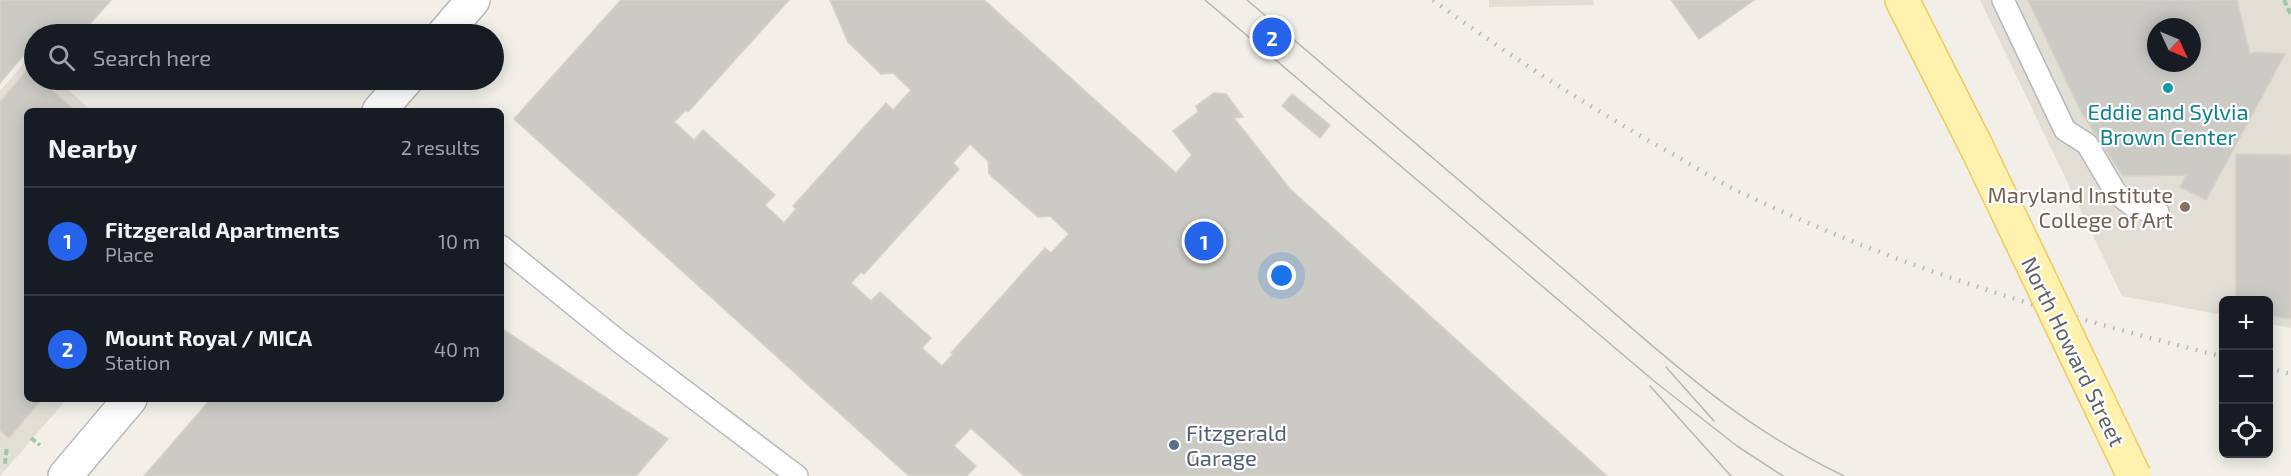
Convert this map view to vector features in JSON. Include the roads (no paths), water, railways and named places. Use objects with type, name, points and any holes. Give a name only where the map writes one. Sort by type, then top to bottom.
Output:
[{"type":"main road","name":"North Howard Street","points":[[1902,0],[1976,146],[2134,476]]},
{"type":"street","points":[[453,24],[473,0]]},
{"type":"street","points":[[382,108],[397,90]]},
{"type":"street","points":[[64,476],[127,402]]},
{"type":"lane","points":[[2003,0],[2065,130],[2087,144],[2116,193],[2136,207],[2158,212]]},
{"type":"lane","points":[[504,248],[621,343],[797,476]]},
{"type":"tram line","points":[[1205,0],[1654,381],[1737,446],[1783,476]]},
{"type":"tram line","points":[[1247,0],[1698,384],[1767,433],[1804,456],[1844,476]]},
{"type":"tram line","points":[[1666,367],[1714,421]]},
{"type":"tram line","points":[[1650,386],[1731,476]]},
{"type":"railway","points":[[1433,0],[1519,61],[1608,117],[1744,194],[1860,244],[1980,288],[2040,307],[2219,356]]},
{"type":"railway","points":[[2273,369],[2291,374]]},
{"type":"place","name":"Mount Royal / MICA","points":[[1272,37]]},
{"type":"place","name":"Eddie and Sylvia Brown Center","points":[[2168,88]]},
{"type":"place","name":"Maryland Institute College of Art","points":[[2185,207]]},
{"type":"place","name":"Fitzgerald Apartments","points":[[1204,241]]},
{"type":"place","name":"Fitzgerald Garage","points":[[1174,445]]}]
